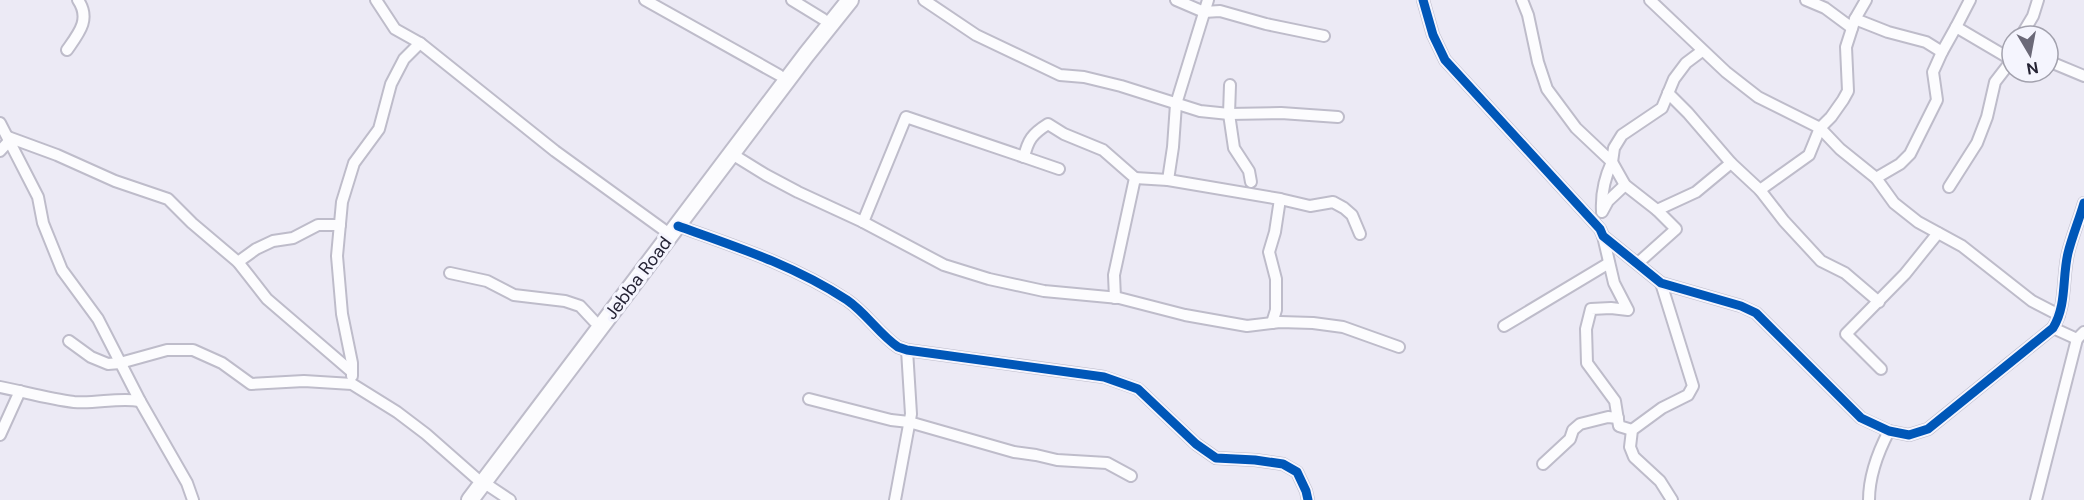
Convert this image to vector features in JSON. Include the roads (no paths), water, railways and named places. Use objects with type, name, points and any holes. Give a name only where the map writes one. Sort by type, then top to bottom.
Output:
[{"type":"highway","name":"Jebba Road","points":[[459,500],[479,480],[671,228],[779,75],[837,0]]},
{"type":"highway","name":"Jebba Road","points":[[470,500],[479,480],[594,321],[732,154],[850,0]]},
{"type":"street","points":[[67,50],[79,33],[84,18],[84,9],[78,0]]},
{"type":"street","points":[[645,0],[779,75]]},
{"type":"street","points":[[792,0],[823,19]]},
{"type":"street","points":[[924,0],[976,35],[1060,75],[1084,77],[1121,86],[1200,111],[1338,117]]},
{"type":"street","points":[[1176,0],[1204,12],[1220,11],[1266,24],[1324,36]]},
{"type":"street","points":[[1168,180],[1176,104],[1208,0]]},
{"type":"street","points":[[1423,0],[1433,35],[1445,60],[1601,232],[1661,283],[1741,306],[1756,313],[1861,418],[1889,431],[1909,435],[1928,429],[2053,328],[2060,315],[2068,255],[2084,203]]},
{"type":"street","points":[[1522,0],[1547,89],[1576,128],[1612,162],[1625,185],[1657,210],[1676,229],[1638,263]]},
{"type":"street","points":[[1650,0],[1701,51],[1758,97],[1820,128],[1876,178],[1894,203],[1918,222],[1962,246],[2032,301],[2060,315]]},
{"type":"street","points":[[1806,0],[1854,23],[1926,42],[1941,52]]},
{"type":"street","points":[[1760,190],[1809,155],[1820,128],[1831,117],[1848,91],[1846,47],[1854,23],[1866,0]]},
{"type":"street","points":[[1876,178],[1900,164],[1910,154],[1937,100],[1934,72],[1941,52],[1970,0]]},
{"type":"street","points":[[2028,24],[2038,0]]},
{"type":"street","points":[[380,3],[395,29],[420,43],[555,150],[671,228],[780,263],[849,302],[890,342],[907,350],[1104,377],[1138,389],[1196,444],[1216,458],[1283,464],[1297,472],[1308,500]]},
{"type":"street","points":[[1956,27],[2000,53]]},
{"type":"street","points":[[352,384],[349,343],[342,314],[336,256],[342,202],[354,163],[379,129],[391,84],[404,59],[420,43]]},
{"type":"street","points":[[1632,430],[1619,426],[1615,401],[1587,363],[1586,329],[1591,309],[1628,310],[1614,283],[1601,232],[1604,180],[1612,162],[1614,148],[1622,135],[1662,108],[1674,79],[1686,63],[1701,51]]},
{"type":"street","points":[[2060,66],[2084,76]]},
{"type":"street","points":[[1949,186],[1977,143],[1987,117],[1995,82],[2000,76]]},
{"type":"street","points":[[1230,85],[1229,114],[1234,148],[1244,162],[1251,182]]},
{"type":"street","points":[[1668,93],[1731,163],[1760,190],[1784,221],[1821,261],[1845,273],[1879,302]]},
{"type":"street","points":[[863,222],[906,117],[1059,169]]},
{"type":"street","points":[[0,123],[38,197],[43,223],[62,270],[98,320],[187,483],[193,500]]},
{"type":"street","points":[[1024,158],[1028,142],[1037,131],[1048,124],[1064,134],[1103,150],[1135,178],[1168,180],[1310,206],[1333,202],[1352,215],[1360,234]]},
{"type":"street","points":[[9,138],[57,154],[115,181],[168,199],[238,262],[267,299],[352,372]]},
{"type":"street","points":[[0,151],[9,138]]},
{"type":"street","points":[[732,154],[798,192],[863,222],[944,265],[989,279],[1044,291],[1115,298],[1185,315],[1247,326],[1272,323],[1313,323],[1343,327],[1400,347]]},
{"type":"street","points":[[1657,210],[1696,192],[1731,163]]},
{"type":"street","points":[[1115,298],[1113,275],[1135,178]]},
{"type":"street","points":[[1602,211],[1608,201],[1625,185]]},
{"type":"street","points":[[1272,323],[1276,310],[1275,279],[1269,252],[1275,232],[1280,199]]},
{"type":"street","points":[[238,262],[256,249],[273,241],[293,238],[318,225],[340,225]]},
{"type":"street","points":[[1881,369],[1846,334],[1905,274],[1938,233]]},
{"type":"street","points":[[1504,326],[1610,262]]},
{"type":"street","points":[[450,273],[487,281],[514,295],[565,301],[580,306],[594,321]]},
{"type":"street","points":[[1661,283],[1693,386],[1688,395],[1662,408],[1632,430],[1630,447],[1634,457],[1660,481],[1671,499]]},
{"type":"street","points":[[2036,500],[2081,335],[2053,328]]},
{"type":"street","points":[[69,341],[91,357],[108,364],[167,350],[193,350],[222,363],[251,384],[304,381],[352,384],[397,412],[479,480],[510,500]]},
{"type":"street","points":[[895,500],[909,422],[907,350]]},
{"type":"street","points":[[0,387],[30,395],[76,402],[125,398],[140,400]]},
{"type":"street","points":[[0,435],[20,391]]},
{"type":"street","points":[[809,399],[891,420],[909,422],[1014,452],[1057,460],[1107,463],[1131,476]]},
{"type":"street","points":[[1543,464],[1570,440],[1573,430],[1580,424],[1608,417],[1618,418]]},
{"type":"street","points":[[1869,500],[1872,472],[1889,431]]}]
